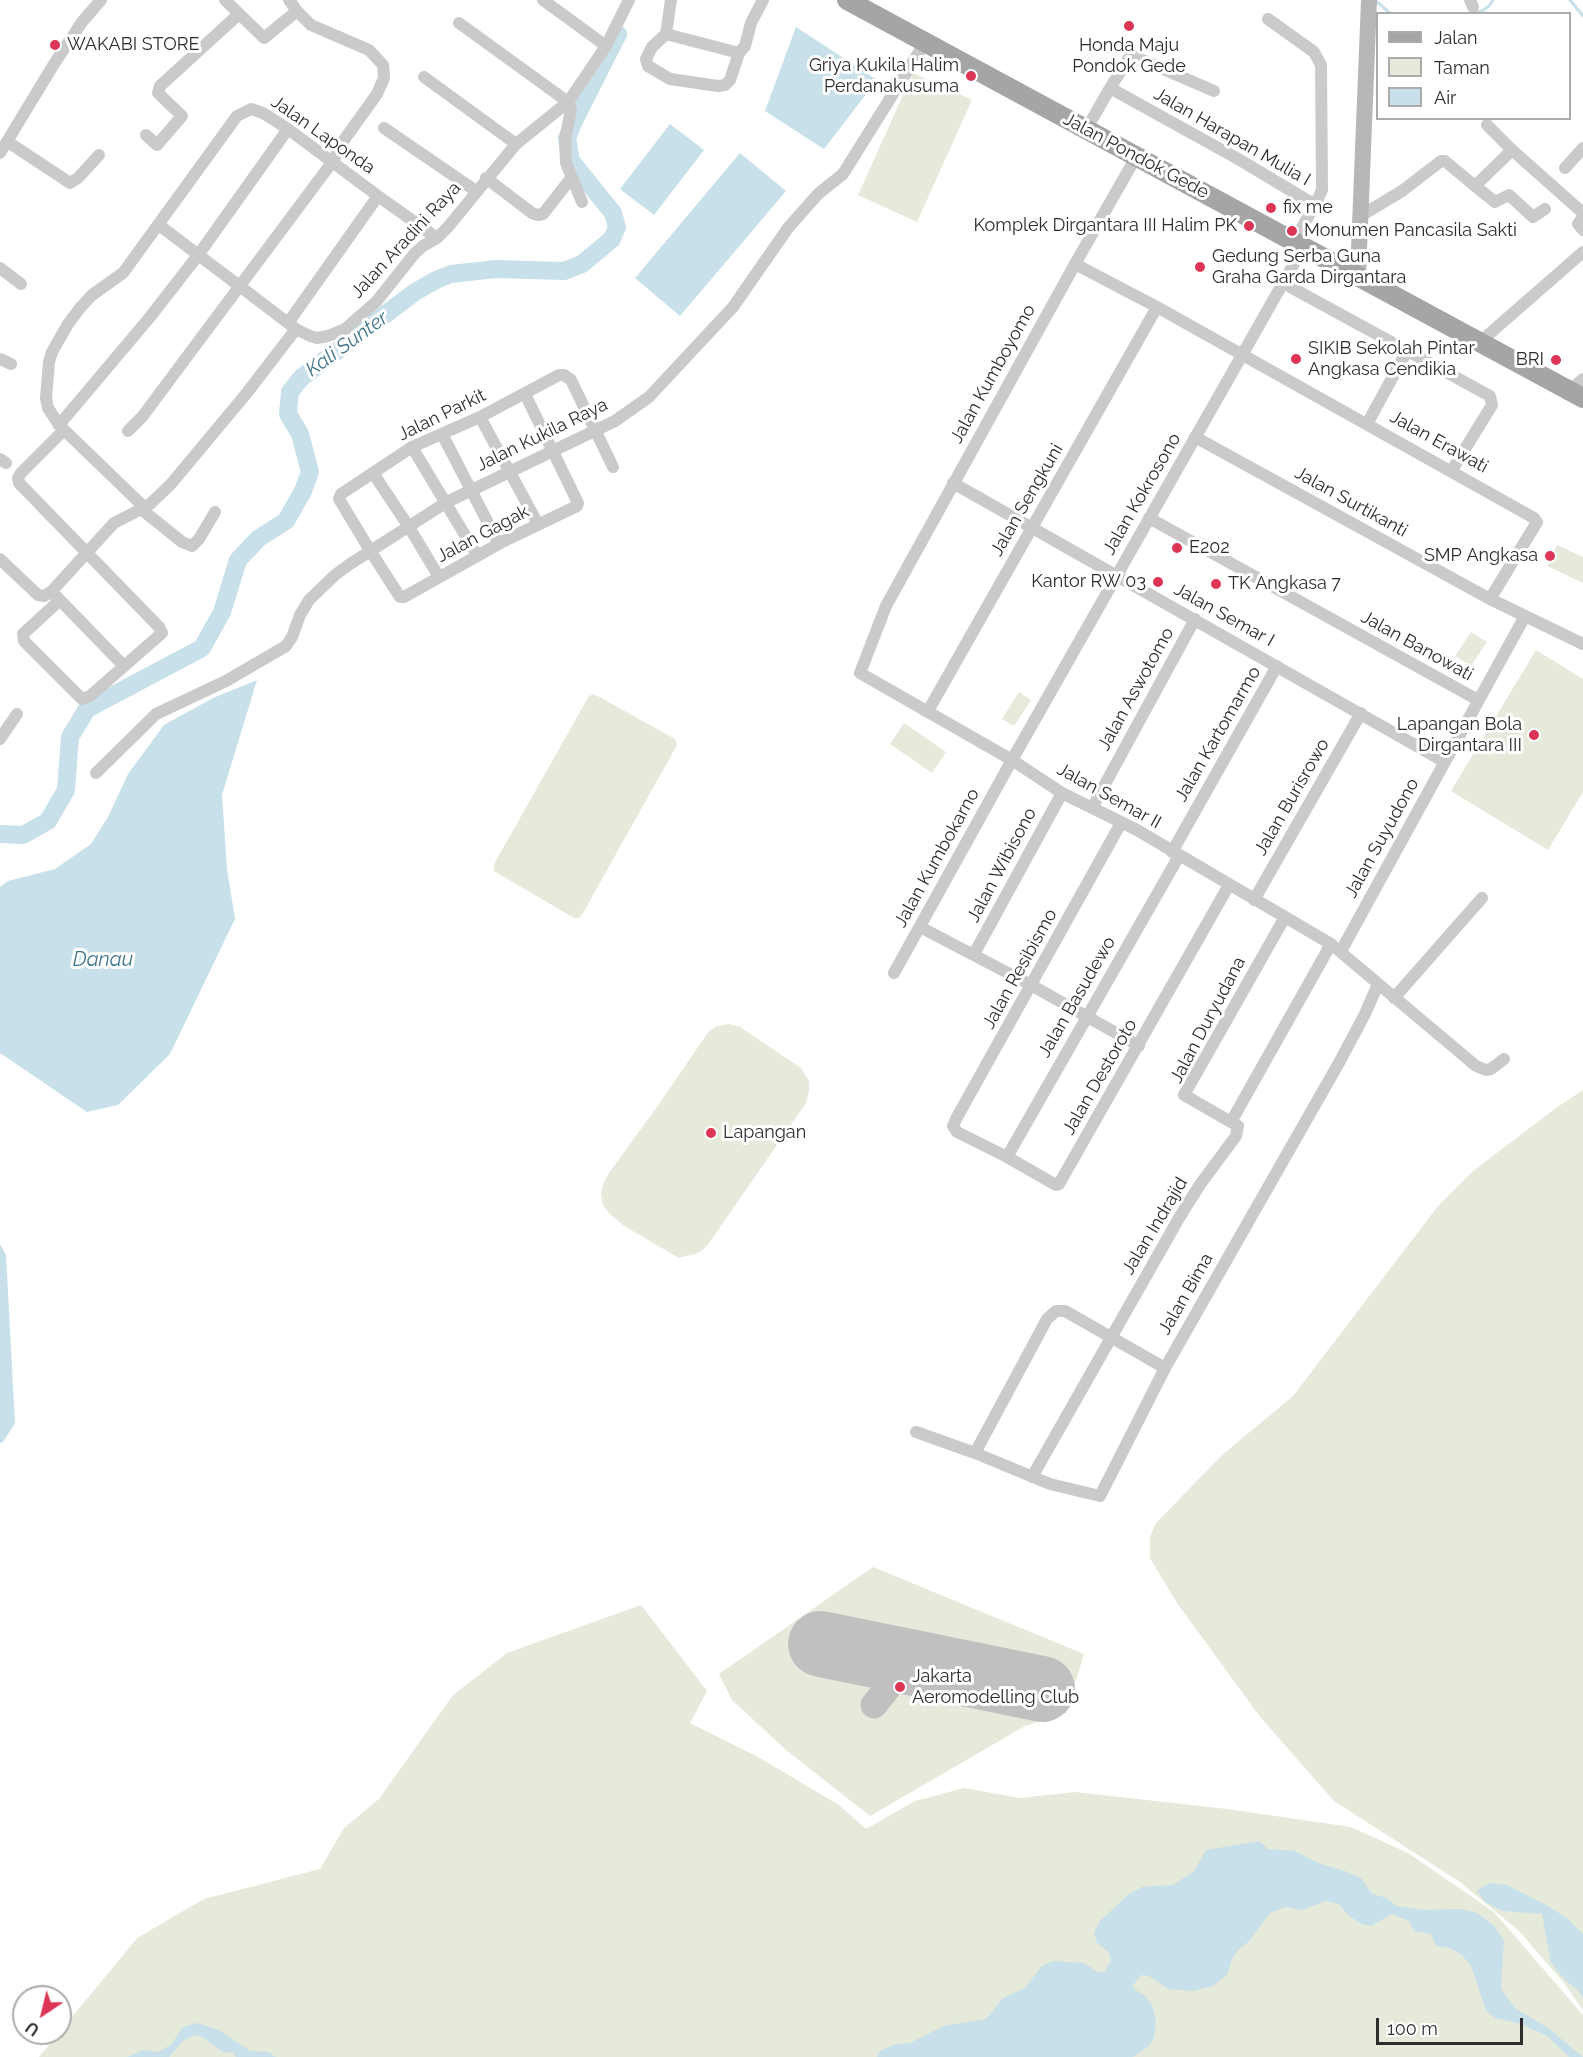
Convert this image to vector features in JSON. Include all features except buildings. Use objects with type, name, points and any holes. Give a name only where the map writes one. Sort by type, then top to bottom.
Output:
[{"type":"main road","name":"Jalan Pondok Gede","points":[[848,0],[1299,244],[1355,270],[1480,342],[1579,389]]},
{"type":"main road","points":[[1355,270],[1362,215],[1372,62],[1368,4]]},
{"type":"street","points":[[99,155],[78,178],[70,183],[3,146],[54,64],[100,0]]},
{"type":"street","points":[[225,0],[264,38],[297,11]]},
{"type":"street","points":[[128,431],[142,417],[333,161],[344,140],[377,93],[384,78],[383,65],[369,50],[318,29],[297,11],[289,0]]},
{"type":"street","points":[[543,0],[606,46]]},
{"type":"street","name":"Jalan Aradini Raya","points":[[159,225],[292,326],[317,338],[328,336],[350,325],[376,302],[415,253],[438,238],[516,144],[568,102],[606,46],[629,0]]},
{"type":"street","points":[[671,0],[666,34],[652,47],[646,59],[648,66],[670,79],[717,86],[725,85],[730,80],[739,53],[745,46],[752,23],[763,0]]},
{"type":"street","points":[[146,135],[157,145],[182,116],[158,93],[160,86],[239,14]]},
{"type":"street","name":"Jalan Harapan Mulia I","points":[[1268,19],[1314,52],[1321,65],[1322,190],[1299,244]]},
{"type":"street","points":[[459,22],[568,102],[571,109],[565,141],[566,163],[582,202]]},
{"type":"street","points":[[666,34],[739,53]]},
{"type":"street","name":"Jalan Kukila Raya","points":[[96,773],[156,714],[226,681],[286,646],[309,600],[335,575],[447,502],[596,432],[615,422],[649,397],[733,307],[788,228],[823,189],[843,174],[926,41]]},
{"type":"street","points":[[1086,130],[1129,58],[1133,56],[1214,91]]},
{"type":"street","points":[[424,77],[516,144]]},
{"type":"street","name":"Jalan Harapan Mulia I","points":[[1110,88],[1240,160],[1315,205]]},
{"type":"street","name":"Jalan Laponda","points":[[61,428],[48,408],[46,398],[47,372],[52,352],[80,308],[92,295],[123,273],[237,116],[251,109],[257,110],[288,129],[438,238]]},
{"type":"street","points":[[1487,125],[1583,215],[1578,224],[1583,230]]},
{"type":"street","points":[[384,128],[476,191]]},
{"type":"street","points":[[288,129],[199,254],[150,318],[18,478],[19,483],[85,553],[162,630],[160,636],[123,665],[90,696],[82,699],[28,646],[23,634],[55,596],[85,553],[121,517],[156,500],[246,394],[378,196]]},
{"type":"street","points":[[1565,168],[1583,148]]},
{"type":"street","points":[[1475,186],[1512,150]]},
{"type":"street","name":"Jalan Kumboyomo","points":[[861,673],[886,606],[1136,157]]},
{"type":"street","points":[[1362,215],[1402,191],[1443,160],[1495,202],[1509,195],[1533,217],[1545,209]]},
{"type":"street","points":[[486,178],[532,213],[538,215],[543,213],[572,177]]},
{"type":"street","name":"Jalan Kokrosono","points":[[1012,760],[1283,283],[1299,244]]},
{"type":"street","points":[[1480,342],[1583,252]]},
{"type":"street","points":[[1075,264],[1242,354]]},
{"type":"street","points":[[0,268],[21,284]]},
{"type":"street","points":[[1283,283],[1408,350],[1492,399],[1492,405],[1452,470]]},
{"type":"street","name":"Jalan Sengkuni","points":[[928,711],[1157,307]]},
{"type":"street","points":[[1367,424],[1408,350]]},
{"type":"street","name":"Jalan Erawati","points":[[1242,354],[1529,513],[1537,522],[1490,599]]},
{"type":"street","name":"Jalan Parkit","points":[[370,552],[339,499],[341,494],[412,447],[480,417],[559,375],[568,377],[596,432]]},
{"type":"street","points":[[525,394],[554,452]]},
{"type":"street","points":[[480,417],[538,524]]},
{"type":"street","points":[[61,428],[143,508],[182,542],[192,546],[199,539],[215,512]]},
{"type":"street","points":[[596,432],[613,468]]},
{"type":"street","points":[[442,434],[499,544]]},
{"type":"street","name":"Jalan Surtikanti","points":[[1196,437],[1490,599],[1583,644]]},
{"type":"street","points":[[412,447],[477,555]]},
{"type":"street","name":"Jalan Gagak","points":[[370,552],[400,597],[404,597],[477,555],[574,507],[578,503],[554,452]]},
{"type":"street","points":[[373,473],[439,577]]},
{"type":"street","name":"Jalan Semar I","points":[[953,483],[1445,762]]},
{"type":"street","name":"Jalan Banowati","points":[[1149,519],[1478,700]]},
{"type":"street","points":[[0,559],[38,595],[55,596],[123,665]]},
{"type":"street","name":"Jalan Suyudono","points":[[1336,947],[1445,762],[1525,616]]},
{"type":"street","name":"Jalan Aswotomo","points":[[1092,808],[1195,619]]},
{"type":"street","name":"Jalan Kartomarmo","points":[[1175,854],[1277,666]]},
{"type":"street","name":"Jalan Semar II","points":[[861,673],[1012,760],[1062,793],[1122,823],[1336,947]]},
{"type":"street","name":"Jalan Burisrowo","points":[[1254,900],[1361,713]]},
{"type":"street","points":[[0,739],[17,714]]},
{"type":"street","name":"Jalan Kumbokarno","points":[[894,973],[1012,760]]},
{"type":"street","name":"Jalan Wibisono","points":[[974,954],[1062,793]]},
{"type":"street","name":"Jalan Resibismo","points":[[957,1132],[953,1126],[956,1119],[1122,823]]},
{"type":"street","name":"Jalan Basudewo","points":[[1006,1157],[1087,1016],[1175,854]]},
{"type":"street","name":"Jalan Destoroto","points":[[957,1132],[1056,1185],[1059,1184],[1229,885]]},
{"type":"street","points":[[1394,998],[1482,898]]},
{"type":"street","name":"Jalan Duryudana","points":[[1231,1122],[1184,1095],[1285,917]]},
{"type":"street","points":[[920,927],[974,954],[1139,1046]]},
{"type":"street","points":[[1336,947],[1394,998],[1481,1068],[1491,1069],[1504,1059]]},
{"type":"street","name":"Jalan Indrajid","points":[[1110,1338],[1179,1218],[1199,1186],[1236,1136],[1238,1126],[1231,1122],[1336,947]]},
{"type":"street","name":"Jalan Bima","points":[[916,1432],[1050,1484],[1100,1496],[1165,1368],[1340,1060],[1378,984]]},
{"type":"street","points":[[975,1453],[1047,1319],[1056,1311],[1065,1311],[1165,1368]]},
{"type":"street","points":[[1032,1477],[1110,1338]]},
{"type":"green space","points":[[913,73],[972,100],[917,222],[858,195]]},
{"type":"green space","points":[[1557,545],[1583,557],[1583,583],[1547,566]]},
{"type":"green space","points":[[1471,632],[1487,642],[1471,666],[1455,656]]},
{"type":"green space","name":"Lapangan Bola Dirgantara III","points":[[1536,650],[1583,679],[1583,792],[1548,850],[1451,791]]},
{"type":"green space","points":[[1019,692],[1031,700],[1014,726],[1002,719]]},
{"type":"green space","points":[[594,694],[675,739],[677,745],[583,913],[579,918],[574,918],[494,871],[494,864],[589,696]]},
{"type":"green space","points":[[904,723],[946,752],[932,773],[890,744]]},
{"type":"green space","name":"Lapangan","points":[[729,1024],[740,1027],[801,1068],[809,1081],[809,1091],[806,1103],[707,1246],[698,1253],[679,1258],[624,1226],[609,1213],[603,1205],[601,1194],[603,1184],[709,1031],[717,1026]]},
{"type":"green space","points":[[1583,1090],[1583,2010],[1564,1983],[1519,1931],[1460,1882],[1334,1801],[1261,1718],[1177,1603],[1150,1558],[1150,1537],[1156,1523],[1222,1455],[1293,1396],[1438,1206],[1473,1171]]},
{"type":"green space","name":"Jakarta Aeromodelling Club","points":[[873,1567],[1084,1654],[1066,1713],[1025,1726],[870,1816],[786,1750],[732,1700],[719,1674]]},
{"type":"green space","points":[[641,1605],[707,1691],[690,1723],[758,1757],[839,1805],[866,1829],[915,1801],[964,1788],[1020,1798],[1075,1792],[1227,1809],[1351,1827],[1408,1853],[1494,1912],[1583,2015],[1583,2057],[39,2057],[49,2045],[72,2045],[72,2017],[137,1938],[204,1899],[320,1869],[344,1828],[379,1799],[453,1695],[507,1653]]},
{"type":"water","points":[[796,27],[877,80],[824,149],[765,111]]},
{"type":"water","points":[[670,124],[704,150],[654,215],[620,189]]},
{"type":"water","points":[[740,153],[786,191],[680,316],[635,278]]},
{"type":"water","name":"Danau","points":[[257,680],[222,795],[227,869],[235,919],[170,1054],[118,1105],[87,1112],[0,1053],[0,887],[8,881],[55,869],[91,844],[108,817],[128,774],[164,725],[213,698]]},
{"type":"water","points":[[0,1244],[6,1255],[15,1423],[0,1443]]},
{"type":"water","points":[[1259,1841],[1268,1849],[1295,1851],[1318,1863],[1361,1878],[1372,1894],[1387,1898],[1396,1906],[1424,1910],[1460,1909],[1477,1913],[1493,1925],[1504,1940],[1501,1989],[1516,2009],[1547,2027],[1583,2057],[1569,2057],[1547,2036],[1518,2023],[1495,2018],[1486,2010],[1471,1966],[1462,1955],[1450,1948],[1436,1946],[1431,1934],[1414,1931],[1409,1921],[1392,1914],[1371,1926],[1361,1924],[1348,1915],[1339,1904],[1326,1901],[1301,1910],[1285,1907],[1270,1913],[1249,1941],[1238,1950],[1232,1959],[1227,1975],[1213,1986],[1193,1991],[1168,1989],[1149,1976],[1141,1975],[1133,1985],[1134,1989],[1144,1995],[1152,2005],[1156,2020],[1154,2037],[1150,2045],[1133,2057],[877,2057],[880,2051],[896,2044],[910,2043],[944,2026],[986,2019],[1003,1998],[1025,1988],[1042,1966],[1053,1961],[1084,1963],[1098,1972],[1104,1972],[1111,1961],[1108,1951],[1097,1943],[1094,1933],[1100,1921],[1129,1894],[1142,1887],[1173,1885],[1194,1871],[1206,1850]]},
{"type":"water","points":[[1490,1883],[1507,1885],[1546,1905],[1567,1918],[1583,1934],[1583,1998],[1551,1963],[1542,1914],[1502,1911],[1485,1902],[1477,1890]]},
{"type":"water","points":[[197,2023],[219,2030],[250,2051],[268,2052],[276,2057],[236,2057],[232,2052],[224,2053],[202,2037],[194,2035],[182,2042],[169,2057],[127,2057],[143,2050],[157,2052],[171,2045],[183,2027]]},
{"type":"waterway","points":[[1478,12],[1489,6],[1493,0]]},
{"type":"waterway","points":[[1570,0],[1583,16]]},
{"type":"waterway","points":[[1376,1],[1389,12]]},
{"type":"waterway","name":"Kali Sunter","points":[[0,834],[23,835],[48,821],[66,790],[70,737],[87,709],[202,648],[222,612],[238,560],[259,538],[286,521],[303,491],[310,472],[300,434],[288,414],[290,392],[301,378],[415,292],[436,280],[451,274],[496,269],[564,271],[582,264],[612,239],[617,227],[613,213],[571,161],[567,138],[618,34]]},
{"type":"taxiway","points":[[874,1705],[908,1662]]},
{"type":"runway","points":[[821,1644],[1042,1689]]},
{"type":"place","name":"Honda Maju Pondok Gede","points":[[1129,26]]},
{"type":"place","name":"WAKABI STORE","points":[[55,45]]},
{"type":"place","name":"Griya Kukila Halim Perdanakusuma","points":[[971,76]]},
{"type":"place","name":"fix me","points":[[1271,208]]},
{"type":"place","name":"Komplek Dirgantara III Halim PK","points":[[1249,226]]},
{"type":"place","name":"Monumen Pancasila Sakti","points":[[1292,231]]},
{"type":"place","name":"Gedung Serba Guna Graha Garda Dirgantara","points":[[1200,267]]},
{"type":"place","name":"SIKIB Sekolah Pintar Angkasa Cendikia","points":[[1296,359]]},
{"type":"place","name":"BRI","points":[[1556,360]]},
{"type":"place","name":"E202","points":[[1177,548]]},
{"type":"place","name":"SMP Angkasa","points":[[1550,556]]},
{"type":"place","name":"Kantor RW 03","points":[[1158,582]]},
{"type":"place","name":"TK Angkasa 7","points":[[1216,584]]},
{"type":"place","name":"Lapangan Bola Dirgantara III","points":[[1534,735]]},
{"type":"place","name":"Lapangan","points":[[711,1133]]},
{"type":"place","name":"Jakarta Aeromodelling Club","points":[[900,1687]]}]
